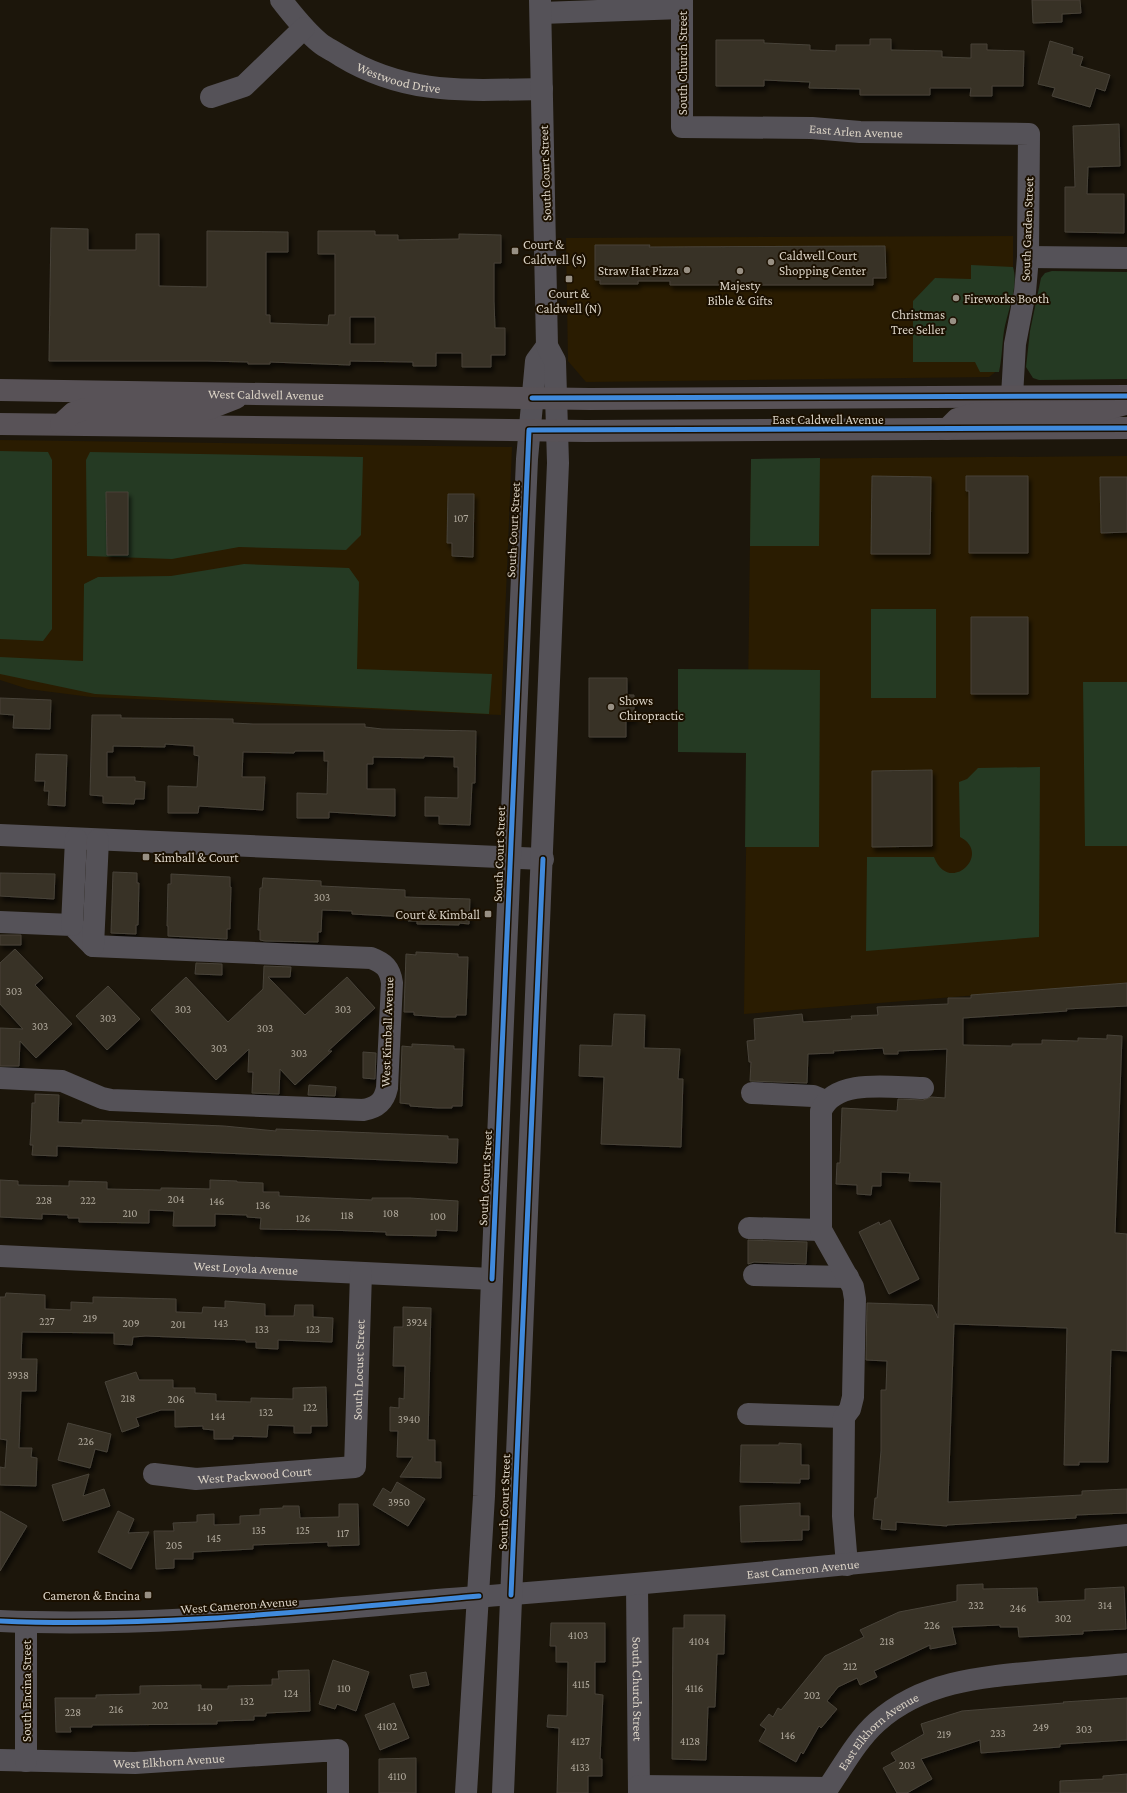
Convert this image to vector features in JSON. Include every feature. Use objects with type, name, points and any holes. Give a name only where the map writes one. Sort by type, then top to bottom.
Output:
[{"type":"main road","name":"West Caldwell Avenue","points":[[0,390],[532,398]]},
{"type":"main road","points":[[61,424],[73,413],[85,408],[208,409],[246,394]]},
{"type":"main road","name":"East Caldwell Avenue","points":[[532,398],[1127,396]]},
{"type":"main road","points":[[946,430],[957,419],[974,414],[1095,412],[1127,404]]},
{"type":"main road","points":[[0,424],[529,430]]},
{"type":"main road","name":"East Caldwell Avenue","points":[[529,430],[946,430],[1127,428]]},
{"type":"street","name":"Westwood Drive","points":[[281,0],[304,28],[321,43],[350,61],[391,80],[422,86],[453,89],[542,89]]},
{"type":"street","points":[[540,6],[682,4]]},
{"type":"street","name":"South Church Street","points":[[682,4],[682,127]]},
{"type":"street","name":"South Court Street","points":[[503,1793],[543,859],[558,463],[555,361],[547,346],[540,6]]},
{"type":"street","points":[[211,97],[244,86],[304,28]]},
{"type":"street","name":"East Arlen Avenue","points":[[682,127],[812,128],[860,132],[1029,134]]},
{"type":"street","name":"South Garden Street","points":[[1012,396],[1015,344],[1025,292],[1028,257],[1029,134]]},
{"type":"street","points":[[1028,257],[1127,258]]},
{"type":"street","name":"South Court Street","points":[[466,1793],[479,1596],[529,430],[536,362],[547,346]]},
{"type":"street","points":[[0,835],[543,859]]},
{"type":"street","points":[[72,925],[76,839]]},
{"type":"street","points":[[93,946],[98,840]]},
{"type":"street","points":[[0,922],[72,925],[93,946]]},
{"type":"street","name":"West Kimball Avenue","points":[[0,1078],[62,1080],[102,1098],[119,1100],[363,1110],[376,1106],[385,1097],[392,983],[391,974],[387,967],[380,961],[371,958],[93,946]]},
{"type":"street","points":[[847,1565],[843,1516],[844,1417],[850,1409],[852,1397],[854,1293],[848,1278],[821,1230],[822,1111],[825,1101],[834,1094],[846,1090],[866,1087],[923,1088]]},
{"type":"street","points":[[752,1093],[813,1096],[825,1101]]},
{"type":"street","points":[[749,1228],[821,1230]]},
{"type":"street","name":"West Loyola Avenue","points":[[0,1256],[492,1279]]},
{"type":"street","name":"South Locust Street","points":[[355,1467],[361,1273]]},
{"type":"street","points":[[754,1275],[848,1278]]},
{"type":"street","points":[[748,1414],[844,1417]]},
{"type":"street","name":"West Packwood Court","points":[[154,1474],[196,1479],[355,1467]]},
{"type":"street","name":"East Cameron Avenue","points":[[479,1596],[511,1595],[637,1585],[847,1565],[1127,1535]]},
{"type":"street","name":"South Church Street","points":[[637,1585],[639,1790]]},
{"type":"street","name":"West Cameron Avenue","points":[[0,1621],[168,1621],[479,1596]]},
{"type":"street","name":"South Encina Street","points":[[26,1622],[26,1761]]},
{"type":"street","name":"East Elkhorn Avenue","points":[[639,1790],[828,1788],[852,1752],[877,1722],[908,1701],[948,1683],[981,1677],[1127,1664]]},
{"type":"street","name":"West Elkhorn Avenue","points":[[0,1760],[135,1763],[338,1750],[338,1793]]},
{"type":"shaded area","points":[[1013,236],[1013,273],[1001,337],[998,370],[989,377],[586,382],[568,361],[566,238]]},
{"type":"shaded area","points":[[0,440],[512,447],[501,715],[91,697],[28,689],[0,680]]},
{"type":"shaded area","points":[[1127,456],[1127,983],[744,1014],[751,459]]},
{"type":"green space","points":[[971,265],[1013,267],[1015,283],[1014,291],[1004,331],[999,372],[980,372],[975,362],[913,362],[913,301],[935,278],[971,279]]},
{"type":"green space","points":[[1052,271],[1127,272],[1127,379],[1039,380],[1033,378],[1026,367],[1030,331],[1041,278],[1045,273]]},
{"type":"green space","points":[[0,451],[48,452],[52,460],[52,629],[43,641],[0,639]]},
{"type":"green space","points":[[90,452],[363,457],[361,535],[346,550],[239,547],[172,559],[87,556],[86,460]]},
{"type":"green space","points":[[820,458],[819,546],[750,546],[751,459]]},
{"type":"green space","points":[[244,564],[349,568],[359,582],[357,669],[492,674],[489,714],[95,694],[0,674],[0,657],[83,661],[84,584],[98,577],[171,576]]},
{"type":"green space","points":[[871,609],[936,609],[936,698],[871,698]]},
{"type":"green space","points":[[678,669],[820,670],[819,847],[745,847],[746,753],[678,752]]},
{"type":"green space","points":[[1083,682],[1127,682],[1127,846],[1085,846]]},
{"type":"green space","points":[[1040,767],[1039,937],[866,951],[867,857],[934,857],[941,868],[949,873],[958,872],[965,868],[970,861],[972,853],[969,844],[960,837],[959,782],[967,779],[978,768]]},
{"type":"building","points":[[1032,0],[1080,0],[1081,13],[1062,14],[1062,22],[1033,23]]},
{"type":"building","points":[[870,39],[891,39],[891,50],[942,51],[942,57],[971,58],[971,44],[987,44],[987,50],[1024,51],[1023,86],[992,86],[992,96],[970,96],[971,88],[930,88],[930,95],[860,95],[860,89],[809,88],[810,82],[764,80],[764,86],[716,86],[716,40],[764,40],[764,43],[810,45],[810,50],[836,51],[836,45],[870,45]]},
{"type":"building","points":[[1050,41],[1073,48],[1072,54],[1083,57],[1080,66],[1110,75],[1105,91],[1096,88],[1090,107],[1052,96],[1055,88],[1038,84]]},
{"type":"building","points":[[1119,124],[1120,166],[1088,167],[1087,194],[1124,194],[1124,233],[1065,232],[1065,187],[1075,187],[1073,126]]},
{"type":"building","points":[[51,228],[88,229],[88,250],[136,250],[136,234],[159,234],[159,286],[207,287],[207,231],[288,232],[288,252],[266,252],[266,315],[270,315],[270,323],[328,325],[329,315],[335,315],[335,254],[318,254],[318,231],[375,231],[375,235],[398,235],[398,240],[459,239],[459,234],[501,235],[501,263],[494,263],[494,301],[495,328],[505,328],[505,355],[491,355],[491,367],[462,367],[462,353],[436,353],[436,366],[413,366],[413,362],[350,361],[350,365],[270,362],[270,364],[248,364],[248,362],[207,361],[49,361]],"holes":[[[350,317],[375,317],[375,344],[350,344]]]},
{"type":"building","name":"Caldwell Court Shopping Center","points":[[595,245],[650,245],[649,247],[885,246],[886,278],[873,278],[873,285],[670,285],[670,281],[638,281],[638,284],[600,284],[600,280],[595,280]]},
{"type":"building","points":[[872,476],[931,477],[930,554],[871,554]]},
{"type":"building","points":[[966,476],[1028,476],[1028,553],[969,553],[969,491],[966,491]]},
{"type":"building","points":[[1100,477],[1127,477],[1127,532],[1101,533]]},
{"type":"building","points":[[106,492],[128,492],[128,555],[107,555]]},
{"type":"building","points":[[448,494],[474,494],[473,557],[452,556],[452,543],[447,543]]},
{"type":"building","points":[[971,617],[1028,617],[1028,694],[971,694]]},
{"type":"building","name":"Shows Chiropractic","points":[[589,678],[627,678],[627,695],[634,695],[634,719],[626,719],[626,737],[589,737]]},
{"type":"building","points":[[0,698],[51,700],[50,729],[13,728],[14,715],[0,714]]},
{"type":"building","points":[[92,715],[121,715],[121,718],[233,719],[233,723],[253,724],[365,724],[365,727],[382,729],[476,731],[475,783],[472,783],[470,825],[439,824],[439,816],[425,816],[425,797],[458,798],[458,767],[454,767],[454,757],[373,757],[373,764],[367,764],[367,789],[395,789],[395,816],[329,812],[329,818],[297,818],[297,793],[327,794],[328,761],[324,761],[324,751],[295,751],[294,753],[243,752],[242,777],[265,777],[263,810],[199,806],[198,813],[168,813],[168,786],[197,787],[199,756],[194,755],[194,746],[165,744],[165,747],[113,746],[113,752],[107,752],[107,777],[135,777],[135,781],[145,782],[144,799],[135,799],[134,804],[103,803],[103,796],[90,795]]},
{"type":"building","points":[[36,754],[67,755],[65,806],[48,805],[49,791],[44,791],[45,781],[35,781]]},
{"type":"building","points":[[932,770],[932,846],[872,847],[872,771]]},
{"type":"building","points":[[113,872],[137,873],[137,883],[139,883],[138,925],[136,925],[136,934],[111,933]]},
{"type":"building","points":[[0,873],[55,874],[54,899],[0,896]]},
{"type":"building","points":[[171,874],[230,877],[230,929],[227,929],[227,939],[168,936],[168,884],[171,884]]},
{"type":"building","points":[[263,878],[321,881],[321,886],[405,890],[405,897],[470,899],[469,924],[417,924],[417,921],[408,921],[408,917],[352,914],[352,911],[322,910],[321,932],[318,932],[318,942],[260,940],[260,930],[258,930],[260,888],[262,888]]},
{"type":"building","points":[[0,935],[21,935],[21,945],[0,945]]},
{"type":"building","points":[[15,949],[43,978],[35,985],[72,1024],[36,1058],[20,1041],[19,1066],[0,1066],[0,1028],[23,1029],[0,1004],[0,963]]},
{"type":"building","points":[[416,952],[458,954],[458,957],[468,957],[466,1015],[442,1017],[414,1015],[414,1012],[404,1012],[406,954],[416,955]]},
{"type":"building","points":[[196,963],[222,964],[222,975],[195,974]]},
{"type":"building","points":[[264,966],[291,967],[290,977],[268,977],[305,1015],[347,977],[375,1008],[328,1051],[332,1051],[295,1085],[280,1069],[279,1094],[252,1093],[253,1072],[248,1072],[249,1049],[216,1080],[151,1010],[186,977],[228,1022],[263,989]]},
{"type":"building","points":[[1127,983],[1127,1006],[1066,1009],[1067,1011],[963,1018],[963,1045],[1012,1046],[1012,1044],[1042,1044],[1042,1040],[1078,1041],[1078,1038],[1107,1039],[1107,1035],[1122,1036],[1115,1233],[1127,1234],[1127,1351],[1111,1350],[1108,1462],[1079,1462],[1079,1465],[1064,1465],[1067,1328],[954,1324],[948,1502],[1082,1495],[1082,1491],[1127,1489],[1127,1513],[1076,1515],[1076,1518],[947,1526],[896,1522],[896,1530],[881,1529],[882,1520],[873,1519],[875,1498],[877,1498],[881,1451],[881,1390],[886,1390],[887,1361],[866,1360],[867,1303],[932,1305],[938,1318],[941,1182],[909,1181],[910,1173],[881,1172],[881,1186],[872,1186],[871,1195],[857,1194],[857,1185],[836,1184],[837,1163],[840,1163],[842,1108],[897,1111],[898,1099],[923,1100],[931,1097],[945,1098],[947,1049],[898,1051],[898,1054],[884,1054],[883,1048],[808,1054],[807,1083],[750,1081],[751,1062],[749,1062],[747,1041],[755,1040],[754,1019],[802,1014],[803,1022],[852,1019],[851,1016],[878,1015],[877,1007],[948,1004],[948,998],[971,998],[971,995]]},
{"type":"building","points":[[108,986],[140,1019],[107,1050],[76,1016]]},
{"type":"building","points":[[614,1014],[645,1015],[644,1048],[680,1049],[678,1079],[683,1079],[681,1147],[601,1144],[604,1077],[579,1076],[580,1045],[612,1046]]},
{"type":"building","points":[[412,1044],[454,1046],[454,1049],[464,1049],[462,1106],[438,1108],[410,1106],[410,1104],[400,1103],[402,1046],[412,1047]]},
{"type":"building","points":[[363,1052],[376,1053],[375,1079],[363,1078]]},
{"type":"building","points":[[309,1085],[336,1087],[335,1096],[308,1095]]},
{"type":"building","points":[[35,1094],[59,1095],[58,1122],[82,1123],[82,1120],[224,1126],[276,1131],[276,1129],[448,1136],[448,1139],[458,1139],[457,1163],[57,1146],[57,1156],[32,1155],[33,1145],[30,1145],[32,1103],[35,1103]]},
{"type":"building","points":[[0,1180],[18,1181],[18,1185],[69,1186],[69,1181],[107,1182],[107,1189],[161,1190],[161,1188],[210,1189],[210,1180],[237,1181],[263,1183],[263,1192],[279,1192],[279,1196],[372,1200],[372,1198],[410,1198],[458,1201],[457,1231],[436,1230],[436,1236],[386,1235],[386,1232],[260,1229],[261,1218],[247,1217],[247,1215],[215,1214],[215,1226],[173,1226],[174,1211],[149,1210],[149,1223],[79,1222],[79,1218],[68,1218],[68,1215],[42,1214],[42,1219],[0,1217]]},
{"type":"building","points":[[890,1220],[919,1279],[889,1294],[859,1232],[879,1222],[880,1225]]},
{"type":"building","points":[[748,1240],[807,1242],[806,1264],[754,1262],[748,1264]]},
{"type":"building","points":[[6,1293],[45,1295],[45,1309],[71,1310],[71,1302],[93,1303],[93,1297],[176,1299],[176,1312],[202,1313],[203,1307],[225,1308],[225,1301],[265,1304],[265,1316],[294,1316],[295,1305],[313,1305],[313,1317],[333,1318],[332,1342],[278,1340],[278,1349],[256,1348],[256,1342],[246,1342],[246,1340],[146,1336],[133,1337],[132,1345],[114,1344],[114,1333],[22,1332],[21,1359],[37,1359],[36,1391],[21,1391],[19,1448],[32,1448],[31,1457],[37,1458],[36,1486],[0,1485],[0,1467],[5,1468],[7,1440],[0,1439],[0,1297],[5,1297]]},
{"type":"building","points":[[403,1307],[431,1308],[428,1440],[435,1440],[435,1462],[441,1462],[441,1478],[400,1477],[413,1457],[397,1457],[398,1431],[390,1431],[390,1407],[399,1408],[399,1398],[404,1399],[405,1366],[393,1366],[394,1327],[403,1327]]},
{"type":"building","points":[[136,1372],[139,1380],[173,1380],[173,1388],[195,1388],[195,1393],[216,1394],[216,1401],[251,1402],[251,1398],[293,1399],[293,1388],[326,1387],[327,1426],[311,1426],[311,1433],[294,1433],[294,1426],[268,1425],[267,1437],[233,1436],[233,1439],[214,1439],[214,1430],[203,1429],[203,1426],[175,1427],[175,1410],[161,1410],[136,1418],[139,1426],[122,1432],[105,1382]]},
{"type":"building","points":[[68,1423],[111,1434],[107,1452],[95,1449],[90,1468],[58,1460]]},
{"type":"building","points":[[779,1443],[801,1444],[801,1465],[809,1465],[809,1479],[800,1479],[800,1483],[740,1482],[741,1445],[779,1445]]},
{"type":"building","points":[[89,1474],[83,1496],[104,1489],[110,1506],[63,1521],[52,1485]]},
{"type":"building","points":[[397,1482],[425,1499],[408,1526],[373,1505],[383,1488],[391,1493]]},
{"type":"building","points":[[800,1503],[800,1516],[809,1516],[809,1530],[802,1530],[802,1540],[741,1542],[740,1506]]},
{"type":"building","points":[[339,1504],[358,1504],[359,1545],[328,1546],[328,1542],[253,1545],[253,1549],[193,1552],[193,1559],[174,1559],[174,1568],[156,1569],[154,1531],[174,1531],[173,1523],[197,1522],[197,1515],[214,1514],[214,1525],[240,1524],[240,1516],[260,1515],[260,1509],[283,1508],[283,1506],[299,1506],[300,1518],[339,1517]]},
{"type":"building","points":[[0,1511],[27,1526],[0,1571]]},
{"type":"building","points":[[118,1511],[134,1519],[128,1533],[149,1532],[131,1569],[98,1552]]},
{"type":"building","points":[[983,1584],[983,1589],[1037,1588],[1038,1602],[1085,1600],[1085,1589],[1124,1587],[1126,1629],[1083,1631],[1083,1634],[1019,1637],[1018,1627],[1000,1627],[1000,1625],[952,1627],[956,1644],[930,1649],[930,1645],[874,1671],[877,1677],[860,1685],[857,1678],[838,1687],[827,1701],[837,1709],[821,1728],[819,1726],[803,1754],[801,1752],[796,1762],[759,1741],[766,1729],[760,1725],[769,1714],[773,1717],[778,1708],[781,1710],[825,1656],[864,1637],[860,1630],[899,1612],[957,1601],[957,1585]]},
{"type":"building","points":[[684,1615],[725,1615],[724,1654],[717,1654],[715,1707],[708,1707],[706,1760],[672,1759],[673,1628],[684,1628]]},
{"type":"building","points":[[551,1623],[605,1623],[605,1662],[595,1662],[595,1694],[603,1695],[600,1759],[602,1759],[602,1776],[588,1776],[588,1793],[557,1793],[559,1728],[547,1727],[548,1715],[567,1716],[568,1662],[556,1662],[556,1646],[550,1646]]},
{"type":"building","points":[[333,1660],[369,1672],[356,1711],[337,1704],[335,1709],[319,1704]]},
{"type":"building","points":[[309,1670],[310,1711],[266,1713],[266,1716],[254,1716],[254,1720],[217,1721],[217,1724],[92,1725],[92,1727],[70,1727],[71,1732],[56,1732],[55,1698],[96,1698],[96,1695],[140,1694],[140,1686],[201,1685],[201,1689],[228,1689],[228,1686],[272,1685],[272,1679],[279,1679],[278,1671]]},
{"type":"building","points":[[426,1672],[429,1685],[413,1688],[410,1675]]},
{"type":"building","points":[[1127,1698],[1127,1740],[1060,1744],[1060,1747],[981,1753],[980,1740],[921,1759],[932,1779],[907,1793],[897,1793],[883,1768],[896,1761],[891,1753],[924,1734],[921,1724],[962,1711]]},
{"type":"building","points":[[394,1703],[409,1738],[380,1750],[365,1715]]},
{"type":"building","points":[[416,1758],[416,1793],[379,1793],[379,1759]]},
{"type":"building","points":[[1127,1774],[1127,1793],[1060,1793],[1060,1781],[1103,1779],[1103,1776]]},
{"type":"cycle path","points":[[532,398],[1127,396]]},
{"type":"cycle path","points":[[492,1279],[529,430],[1127,428]]},
{"type":"cycle path","points":[[511,1595],[543,859]]},
{"type":"cycle path","points":[[0,1621],[60,1623],[180,1620],[299,1612],[479,1596]]},
{"type":"place","name":"Court & Caldwell (S)","points":[[515,251]]},
{"type":"place","name":"Caldwell Court Shopping Center","points":[[771,262]]},
{"type":"place","name":"Straw Hat Pizza","points":[[687,270]]},
{"type":"place","name":"Majesty Bible & Gifts","points":[[740,271]]},
{"type":"place","name":"Court & Caldwell (N)","points":[[569,279]]},
{"type":"place","name":"Fireworks Booth","points":[[956,298]]},
{"type":"place","name":"Christmas Tree Seller","points":[[953,321]]},
{"type":"place","name":"Shows Chiropractic","points":[[611,707]]},
{"type":"place","name":"Kimball & Court","points":[[146,857]]},
{"type":"place","name":"Court & Kimball","points":[[488,914]]},
{"type":"place","name":"Cameron & Encina","points":[[148,1595]]}]
